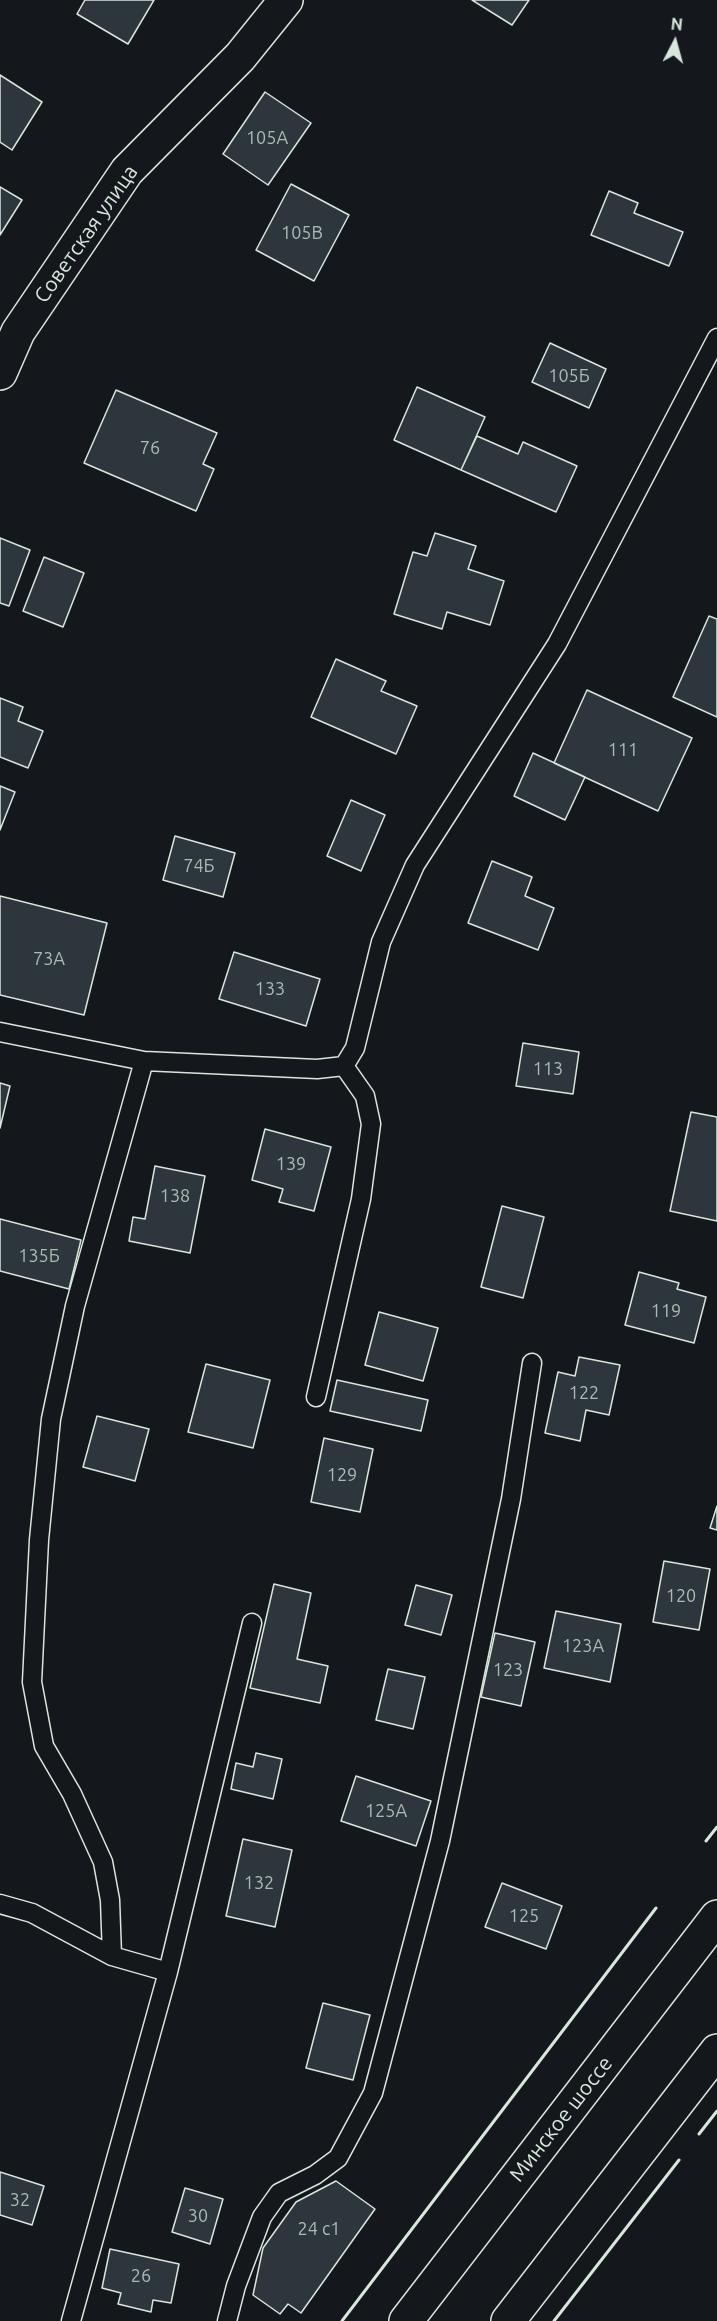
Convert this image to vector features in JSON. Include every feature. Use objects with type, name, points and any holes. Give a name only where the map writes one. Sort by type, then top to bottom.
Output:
[{"type":"main road","name":"Советская улица","points":[[0,373],[18,332],[127,171],[240,57],[286,0]]},
{"type":"main road","name":"Минское шоссе","points":[[405,2321],[717,1917]]},
{"type":"main road","points":[[508,2321],[717,2051]]},
{"type":"lane","points":[[344,1066],[355,1048],[381,942],[415,865],[557,644],[717,339]]},
{"type":"lane","points":[[0,1032],[144,1061],[317,1069],[344,1066]]},
{"type":"lane","points":[[112,1956],[110,1900],[103,1862],[72,1794],[44,1746],[32,1682],[39,1539],[51,1419],[75,1306],[144,1061]]},
{"type":"lane","points":[[316,1397],[361,1199],[371,1124],[364,1096],[344,1066]]},
{"type":"lane","points":[[227,2321],[236,2286],[262,2217],[279,2193],[315,2175],[338,2158],[373,2093],[440,1841],[511,1499],[532,1363]]},
{"type":"lane","points":[[71,2321],[168,1972],[252,1623]]},
{"type":"lane","points":[[0,1904],[32,1913],[112,1956],[168,1972]]},
{"type":"building","points":[[85,0],[154,0],[128,44],[77,14]]},
{"type":"building","points":[[472,0],[529,0],[512,25]]},
{"type":"building","points":[[0,75],[42,102],[12,150],[0,142]]},
{"type":"building","points":[[265,92],[311,123],[268,185],[223,154]]},
{"type":"building","points":[[291,184],[349,215],[314,281],[256,250]]},
{"type":"building","points":[[0,187],[22,200],[0,235]]},
{"type":"building","points":[[609,191],[638,203],[634,213],[683,232],[669,266],[591,235]]},
{"type":"building","points":[[550,343],[606,369],[589,408],[532,382]]},
{"type":"building","points":[[417,387],[485,417],[461,470],[394,440]]},
{"type":"building","points":[[116,390],[217,433],[203,464],[214,469],[196,511],[84,463]]},
{"type":"building","points":[[477,436],[518,454],[523,442],[577,466],[556,512],[461,470]]},
{"type":"building","points":[[435,533],[476,546],[468,569],[504,581],[490,625],[447,612],[442,629],[394,614],[413,552],[427,556]]},
{"type":"building","points":[[0,538],[30,550],[9,606],[0,603]]},
{"type":"building","points":[[44,557],[84,573],[63,627],[23,611]]},
{"type":"building","points":[[709,616],[717,619],[717,717],[673,697]]},
{"type":"building","points":[[336,659],[386,681],[381,691],[417,706],[396,754],[311,717]]},
{"type":"building","points":[[587,690],[692,738],[658,811],[554,763]]},
{"type":"building","points":[[0,698],[23,707],[18,721],[43,731],[28,768],[0,757]]},
{"type":"building","points":[[533,753],[585,777],[565,820],[514,796]]},
{"type":"building","points":[[0,786],[15,792],[0,830]]},
{"type":"building","points":[[351,800],[385,815],[361,871],[327,856]]},
{"type":"building","points":[[175,836],[235,853],[223,897],[163,880]]},
{"type":"building","points":[[492,861],[532,877],[525,896],[554,908],[538,950],[468,923]]},
{"type":"building","points":[[0,896],[107,923],[84,1015],[0,995]]},
{"type":"building","points":[[234,952],[320,979],[306,1026],[219,999]]},
{"type":"building","points":[[523,1043],[579,1052],[573,1094],[516,1086]]},
{"type":"building","points":[[0,1083],[10,1086],[0,1128]]},
{"type":"building","points":[[691,1112],[717,1117],[717,1221],[670,1211]]},
{"type":"building","points":[[265,1129],[331,1147],[314,1211],[279,1202],[283,1189],[252,1180]]},
{"type":"building","points":[[155,1166],[205,1176],[190,1253],[129,1241],[133,1217],[145,1219]]},
{"type":"building","points":[[502,1206],[544,1217],[523,1298],[481,1287]]},
{"type":"building","points":[[0,1219],[81,1240],[69,1289],[0,1271]]},
{"type":"building","points":[[639,1272],[679,1283],[677,1289],[706,1297],[694,1343],[625,1325]]},
{"type":"building","points":[[379,1312],[438,1328],[423,1381],[365,1365]]},
{"type":"building","points":[[579,1357],[620,1365],[609,1415],[586,1410],[580,1441],[545,1433],[558,1372],[575,1376]]},
{"type":"building","points":[[206,1364],[270,1380],[253,1448],[188,1432]]},
{"type":"building","points":[[337,1380],[428,1400],[421,1431],[330,1411]]},
{"type":"building","points":[[97,1416],[149,1429],[135,1481],[83,1467]]},
{"type":"building","points":[[324,1438],[373,1449],[360,1512],[311,1502]]},
{"type":"building","points":[[717,1506],[717,1530],[710,1528]]},
{"type":"building","points":[[664,1561],[710,1569],[699,1630],[653,1622]]},
{"type":"building","points":[[274,1584],[311,1593],[297,1659],[328,1666],[320,1703],[250,1688]]},
{"type":"building","points":[[416,1585],[452,1595],[441,1635],[405,1625]]},
{"type":"building","points":[[556,1611],[621,1624],[610,1682],[544,1668]]},
{"type":"building","points":[[495,1633],[535,1642],[521,1706],[481,1697]]},
{"type":"building","points":[[388,1669],[425,1677],[413,1729],[376,1720]]},
{"type":"building","points":[[256,1753],[282,1759],[273,1799],[231,1789],[236,1763],[253,1767]]},
{"type":"building","points":[[356,1776],[431,1801],[416,1846],[341,1821]]},
{"type":"building","points":[[243,1839],[292,1850],[275,1927],[226,1916]]},
{"type":"building","points":[[502,1883],[562,1906],[546,1949],[485,1927]]},
{"type":"building","points":[[323,2003],[370,2015],[353,2080],[306,2068]]},
{"type":"building","points":[[0,2172],[44,2186],[32,2225],[0,2215]]},
{"type":"building","points":[[336,2181],[375,2209],[301,2313],[288,2304],[280,2314],[253,2295],[263,2248],[296,2202]]},
{"type":"building","points":[[185,2188],[223,2199],[210,2244],[172,2232]]},
{"type":"building","points":[[110,2249],[179,2264],[171,2303],[153,2300],[151,2312],[118,2304],[121,2293],[102,2288]]},
{"type":"wall","points":[[706,1841],[717,1827]]},
{"type":"wall","points":[[342,2321],[656,1908]]},
{"type":"wall","points":[[699,2134],[717,2111]]},
{"type":"wall","points":[[554,2321],[679,2160]]}]
